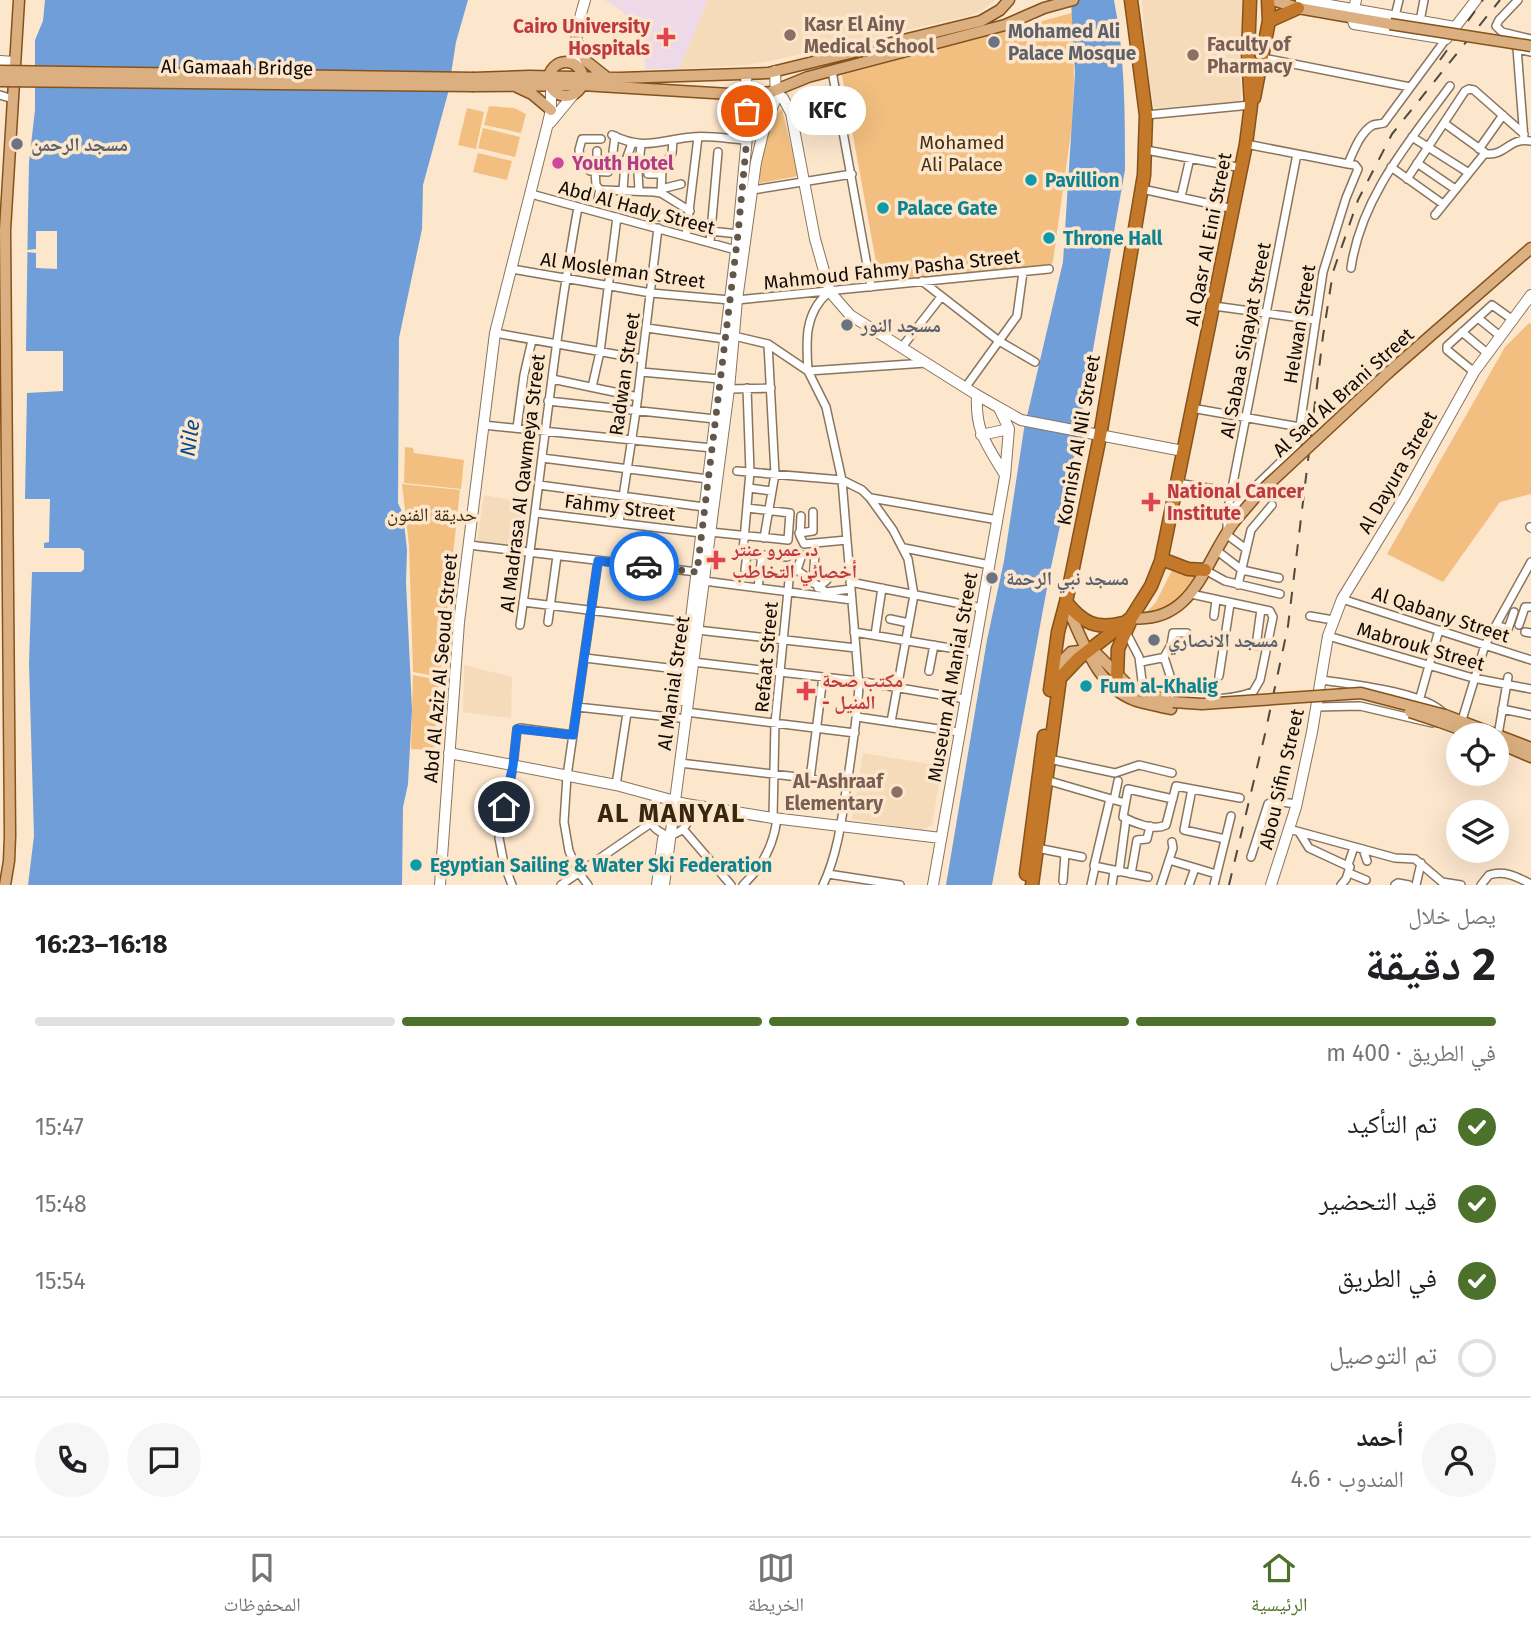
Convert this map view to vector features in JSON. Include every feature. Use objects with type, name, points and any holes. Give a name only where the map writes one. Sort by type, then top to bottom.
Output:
[{"type":"highway","name":"Kornish Al Nil Street","points":[[1024,885],[1058,632],[1100,436],[1142,189],[1146,115],[1131,0]]},
{"type":"highway","name":"Al Qasr Al Eini Street","points":[[1250,0],[1248,53],[1251,105]]},
{"type":"highway","name":"Al Qasr Al Eini Street","points":[[1133,616],[1151,586],[1161,561],[1247,144],[1251,105],[1263,58],[1271,0]]},
{"type":"highway","points":[[1269,21],[1300,4]]},
{"type":"highway","name":"Al Qasr Al Eini Street","points":[[1087,652],[1152,598],[1167,561],[1197,408],[1198,380]]},
{"type":"highway","points":[[1167,561],[1188,569],[1205,570]]},
{"type":"highway","points":[[1066,603],[1078,617],[1095,625],[1114,625],[1133,616]]},
{"type":"highway","points":[[1117,676],[1118,649],[1133,616]]},
{"type":"highway","points":[[1032,885],[1060,678],[1087,652]]},
{"type":"main road","points":[[5,885],[3,230],[5,144],[13,99],[19,0]]},
{"type":"main road","points":[[474,82],[511,85],[550,83],[581,76],[611,78],[775,71],[981,21],[1000,10],[1009,0]]},
{"type":"main road","points":[[581,76],[574,94],[561,96],[550,83],[552,70],[560,63],[568,62],[581,76],[746,95],[765,94],[776,92],[796,81],[1005,25],[1042,4],[1073,0]]},
{"type":"main road","points":[[1271,0],[1354,9],[1393,20],[1531,46]]},
{"type":"main road","points":[[576,40],[579,51],[590,65],[611,78]]},
{"type":"main road","name":"Al Gamaah Bridge","points":[[0,71],[474,82]]},
{"type":"main road","name":"Al Gamaah Bridge","points":[[0,81],[474,82]]},
{"type":"main road","points":[[474,82],[550,83]]},
{"type":"main road","points":[[511,85],[532,94],[551,110]]},
{"type":"main road","name":"Al Sad Al Brani Street","points":[[1133,616],[1162,617],[1177,608],[1191,594],[1226,533],[1231,518],[1389,372],[1531,248]]},
{"type":"main road","points":[[1066,603],[1092,663],[1123,694],[1145,703],[1173,702]]},
{"type":"main road","points":[[1052,671],[1071,652],[1087,652],[1100,657],[1131,688],[1156,698],[1203,710],[1362,699],[1468,723]]},
{"type":"main road","points":[[1442,718],[1452,723]]},
{"type":"main road","points":[[1509,742],[1531,748]]},
{"type":"main road","points":[[1509,745],[1531,757]]},
{"type":"street","points":[[581,76],[576,40],[585,0]]},
{"type":"street","points":[[1399,0],[1393,20],[1455,27]]},
{"type":"street","points":[[1420,21],[1424,0]]},
{"type":"street","points":[[1247,144],[1348,164],[1365,132],[1374,124],[1384,122],[1476,0]]},
{"type":"street","points":[[1518,0],[1497,23],[1499,31],[1531,38]]},
{"type":"street","points":[[1354,9],[1354,24],[1446,39]]},
{"type":"street","points":[[1508,34],[1509,40],[1517,49],[1526,138]]},
{"type":"street","points":[[1517,49],[1531,52]]},
{"type":"street","points":[[1263,58],[1410,87]]},
{"type":"street","points":[[0,61],[15,62]]},
{"type":"street","name":"Al Manial Street","points":[[664,885],[668,799],[704,581],[705,508],[720,379],[764,129],[776,92],[775,71]]},
{"type":"street","points":[[832,71],[871,287]]},
{"type":"street","name":"Al Manial Street","points":[[734,300],[748,126],[746,74]]},
{"type":"street","name":"Abd Al Aziz Al Seoud Street","points":[[440,885],[455,668],[495,333],[551,110],[550,83]]},
{"type":"street","points":[[1351,268],[1362,221],[1379,187],[1412,136],[1450,86]]},
{"type":"street","points":[[1407,179],[1469,89],[1474,90],[1526,138]]},
{"type":"street","points":[[776,92],[788,105],[791,113],[815,239],[830,292],[850,315],[976,395],[1021,420],[1183,451]]},
{"type":"street","name":"Abd Al Aziz Al Seoud Street","points":[[547,127],[574,94]]},
{"type":"street","points":[[0,95],[13,99]]},
{"type":"street","points":[[1146,115],[1251,105]]},
{"type":"street","points":[[1435,215],[1469,173],[1503,115]]},
{"type":"street","points":[[1444,123],[1482,151],[1495,154],[1513,141],[1526,138]]},
{"type":"street","points":[[748,126],[756,125],[764,129]]},
{"type":"street","points":[[613,152],[614,136],[641,145],[698,137],[747,140]]},
{"type":"street","points":[[1412,136],[1469,173]]},
{"type":"street","points":[[686,236],[698,137]]},
{"type":"street","points":[[601,139],[583,138],[579,150],[581,164],[596,171],[608,172]]},
{"type":"street","points":[[661,191],[663,167],[672,153],[673,141]]},
{"type":"street","points":[[622,200],[621,165],[632,143]]},
{"type":"street","points":[[639,190],[641,145]]},
{"type":"street","points":[[1146,150],[1242,168]]},
{"type":"street","points":[[597,151],[596,185],[600,195],[622,190],[639,190],[642,193],[661,191],[681,184]]},
{"type":"street","points":[[710,242],[718,152]]},
{"type":"street","name":"Al Sabaa Siqayat Street","points":[[1231,518],[1232,492],[1297,154]]},
{"type":"street","points":[[1181,197],[1189,158]]},
{"type":"street","points":[[1418,163],[1455,188]]},
{"type":"street","name":"Helwan Street","points":[[1231,518],[1295,450],[1298,443],[1322,272],[1358,169],[1355,165],[1348,164]]},
{"type":"street","points":[[1391,167],[1443,204]]},
{"type":"street","points":[[648,174],[671,176]]},
{"type":"street","points":[[753,190],[852,174]]},
{"type":"street","points":[[1142,189],[1234,209]]},
{"type":"street","points":[[661,191],[690,211]]},
{"type":"street","name":"Abd Al Hady Street","points":[[531,194],[736,250]]},
{"type":"street","name":"Al Madrasa Al Qawmeya Street","points":[[520,625],[540,485],[548,401],[578,207]]},
{"type":"street","points":[[632,208],[655,216],[703,224]]},
{"type":"street","points":[[592,387],[600,352],[617,217]]},
{"type":"street","name":"Radwan Street","points":[[619,523],[638,397],[658,228]]},
{"type":"street","points":[[711,231],[738,234]]},
{"type":"street","name":"Al Mosleman Street","points":[[512,269],[651,293],[734,300]]},
{"type":"street","name":"Mahmoud Fahmy Pasha Street","points":[[734,300],[1049,269]]},
{"type":"street","points":[[965,388],[1017,316],[1023,272]]},
{"type":"street","points":[[922,282],[999,341],[1035,362]]},
{"type":"street","points":[[824,885],[842,825],[857,717],[858,681],[842,480],[826,407],[808,371],[805,341],[819,301],[830,292]]},
{"type":"street","name":"Al Dayura Street","points":[[1321,680],[1328,636],[1342,598],[1405,496],[1474,372],[1531,295]]},
{"type":"street","points":[[902,347],[941,297]]},
{"type":"street","points":[[1474,372],[1447,349],[1447,346],[1494,305],[1513,320]]},
{"type":"street","points":[[1214,306],[1315,320]]},
{"type":"street","points":[[1478,318],[1500,336]]},
{"type":"street","points":[[647,328],[768,344],[808,371],[927,363]]},
{"type":"street","points":[[1462,332],[1486,353]]},
{"type":"street","points":[[495,333],[642,359]]},
{"type":"street","name":"Al Manial Street","points":[[695,626],[697,572],[729,389],[729,338]]},
{"type":"street","points":[[517,428],[532,340]]},
{"type":"street","points":[[747,508],[769,510],[790,513],[786,541],[764,538],[769,510],[775,474],[768,344]]},
{"type":"street","points":[[641,372],[720,379]]},
{"type":"street","points":[[552,379],[638,397]]},
{"type":"street","points":[[747,388],[750,472],[743,551],[747,554],[788,557]]},
{"type":"street","points":[[729,389],[771,388]]},
{"type":"street","points":[[976,395],[976,415],[981,435],[1005,476]]},
{"type":"street","points":[[548,401],[715,419]]},
{"type":"street","name":"Museum Al Manial Street","points":[[933,885],[1005,476],[1009,429],[999,407]]},
{"type":"street","points":[[1197,408],[1300,427]]},
{"type":"street","points":[[483,425],[712,448]]},
{"type":"street","points":[[981,435],[1009,429]]},
{"type":"street","points":[[542,458],[708,479]]},
{"type":"street","points":[[737,471],[842,480],[862,490],[870,498],[904,548],[912,571],[914,595],[891,722]]},
{"type":"street","points":[[1183,484],[1232,492]]},
{"type":"street","points":[[540,485],[705,508]]},
{"type":"street","points":[[749,488],[772,491]]},
{"type":"street","points":[[870,498],[998,520]]},
{"type":"street","points":[[1238,585],[1251,530],[1272,505]]},
{"type":"street","points":[[799,533],[813,531],[813,512]]},
{"type":"street","name":"Fahmy Street","points":[[536,513],[764,538]]},
{"type":"street","points":[[801,516],[799,533],[801,541],[807,545],[847,540]]},
{"type":"street","points":[[1226,533],[1246,549]]},
{"type":"street","points":[[468,545],[697,572]]},
{"type":"street","points":[[904,548],[990,565]]},
{"type":"street","points":[[1216,551],[1241,569],[1279,578]]},
{"type":"street","points":[[815,553],[816,585]]},
{"type":"street","points":[[745,570],[747,554]]},
{"type":"street","points":[[797,554],[802,555],[798,571]]},
{"type":"street","points":[[758,588],[762,555]]},
{"type":"street","points":[[548,622],[557,556]]},
{"type":"street","points":[[588,885],[579,873],[566,837],[564,822],[567,776],[598,561]]},
{"type":"street","points":[[1462,720],[1485,645],[1531,562]]},
{"type":"street","points":[[798,571],[815,566]]},
{"type":"street","name":"Refaat Street","points":[[744,885],[754,875],[770,847],[775,818],[775,723],[790,570],[792,568],[798,571]]},
{"type":"street","points":[[1205,570],[1214,577],[1238,585],[1280,594]]},
{"type":"street","points":[[798,571],[825,592],[851,586],[882,588],[982,608]]},
{"type":"street","points":[[816,585],[827,580]]},
{"type":"street","points":[[704,581],[852,600]]},
{"type":"street","points":[[876,635],[882,588]]},
{"type":"street","points":[[1187,633],[1173,633],[1171,645],[1163,659],[1173,702],[1253,692],[1259,680],[1273,617],[1270,611],[1191,594]]},
{"type":"street","name":"Al Qabany Street","points":[[1342,598],[1531,660]]},
{"type":"street","points":[[1214,616],[1216,600]]},
{"type":"street","points":[[523,603],[856,648]]},
{"type":"street","points":[[1219,676],[1230,604]]},
{"type":"street","points":[[1525,630],[1525,607],[1531,607]]},
{"type":"street","points":[[1256,646],[1261,609]]},
{"type":"street","points":[[1496,625],[1508,629],[1514,612]]},
{"type":"street","points":[[1310,616],[1333,620]]},
{"type":"street","points":[[890,620],[909,623]]},
{"type":"street","points":[[1419,701],[1439,630]]},
{"type":"street","points":[[1125,631],[1141,662],[1142,681]]},
{"type":"street","points":[[854,632],[974,652]]},
{"type":"street","name":"Mabrouk Street","points":[[1328,636],[1474,678],[1508,681],[1531,689]]},
{"type":"street","points":[[929,671],[934,645]]},
{"type":"street","points":[[585,658],[823,677],[965,699]]},
{"type":"street","points":[[1141,662],[1163,659]]},
{"type":"street","points":[[1373,687],[1377,676]]},
{"type":"street","points":[[810,779],[823,677]]},
{"type":"street","points":[[1316,707],[1360,706],[1423,722],[1442,718],[1436,706],[1373,687],[1321,680]]},
{"type":"street","name":"Abou Sifin Street","points":[[1271,885],[1294,830],[1296,804],[1321,680]]},
{"type":"street","points":[[1500,723],[1508,681]]},
{"type":"street","points":[[577,707],[775,723],[855,733]]},
{"type":"street","points":[[1503,709],[1531,715]]},
{"type":"street","points":[[616,785],[627,713]]},
{"type":"street","name":"Al Manial Street","points":[[668,799],[680,763],[683,715]]},
{"type":"street","points":[[857,717],[959,732]]},
{"type":"street","points":[[512,885],[502,857],[499,838],[518,728],[573,735]]},
{"type":"street","points":[[449,753],[616,785],[686,804],[775,818],[941,838]]},
{"type":"street","points":[[1049,759],[1115,773],[1139,765],[1172,773]]},
{"type":"street","points":[[680,763],[848,783]]},
{"type":"street","points":[[1046,780],[1125,803]]},
{"type":"street","points":[[1091,885],[1118,781]]},
{"type":"street","points":[[1161,885],[1172,843],[1164,826],[1176,786],[1240,798]]},
{"type":"street","points":[[1112,885],[1126,819],[1123,815],[1127,790],[1130,788],[1173,799]]},
{"type":"street","points":[[1192,789],[1183,828],[1189,832],[1225,839]]},
{"type":"street","points":[[650,823],[650,807],[668,799]]},
{"type":"street","points":[[1251,856],[1268,804],[1274,801],[1296,804]]},
{"type":"street","points":[[650,823],[667,834],[683,829],[690,815],[686,804]]},
{"type":"street","points":[[1214,885],[1231,816]]},
{"type":"street","points":[[1126,819],[1150,826],[1164,826]]},
{"type":"street","points":[[561,885],[650,823]]},
{"type":"street","points":[[1131,874],[1137,840],[1147,839],[1150,826]]},
{"type":"street","points":[[683,829],[731,885]]},
{"type":"street","points":[[1294,830],[1395,858],[1418,861],[1442,882],[1461,885]]},
{"type":"street","points":[[1294,830],[1309,848],[1366,880]]},
{"type":"street","name":"Al Manial Street","points":[[657,885],[667,834]]},
{"type":"street","points":[[1341,885],[1349,869],[1354,847]]},
{"type":"street","points":[[1037,848],[1082,857]]},
{"type":"street","points":[[1363,849],[1367,861]]},
{"type":"street","points":[[1063,881],[1065,853]]},
{"type":"street","points":[[1169,860],[1216,874]]},
{"type":"street","points":[[1416,885],[1418,861]]},
{"type":"street","points":[[1095,867],[1148,877]]},
{"type":"street","points":[[1189,885],[1195,867]]},
{"type":"street","points":[[1481,885],[1496,873],[1514,876],[1530,884]]},
{"type":"street","points":[[828,874],[900,885]]},
{"type":"street","points":[[1395,885],[1409,885]]},
{"type":"shaded area","name":"Cairo University Hospitals","points":[[605,0],[708,0],[679,69],[645,69],[645,56],[637,30],[622,11]]},
{"type":"shaded area","name":"Kasr El Ainy Medical School","points":[[708,0],[995,0],[983,10],[969,16],[771,61],[679,69]]},
{"type":"shaded area","name":"Faculty of Pharmacy","points":[[1142,0],[1243,0],[1241,102],[1154,108],[1146,60]]},
{"type":"shaded area","points":[[484,495],[527,503],[521,548],[477,541]]},
{"type":"shaded area","points":[[464,665],[512,677],[511,718],[463,712]]},
{"type":"shaded area","name":"Al-Ashraaf Elementary","points":[[863,753],[942,766],[932,825],[921,831],[852,819]]},
{"type":"green space","name":"Mohamed Ali Palace","points":[[1072,13],[1072,125],[1050,268],[880,284],[842,75]]},
{"type":"green space","points":[[489,106],[514,108],[526,114],[521,133],[484,125]]},
{"type":"green space","points":[[467,108],[484,112],[476,149],[458,145]]},
{"type":"green space","points":[[782,109],[798,176],[760,183],[766,133],[775,115]]},
{"type":"green space","points":[[483,128],[520,137],[515,157],[478,148]]},
{"type":"green space","points":[[478,153],[512,161],[507,180],[473,172]]},
{"type":"green space","points":[[1529,323],[1531,494],[1500,502],[1443,582],[1387,554],[1505,347]]},
{"type":"green space","points":[[405,447],[413,448],[414,453],[464,460],[461,489],[404,483]]},
{"type":"green space","name":"حديقة الفنون","points":[[402,484],[460,490],[440,677],[413,672],[409,545]]},
{"type":"green space","points":[[1172,570],[1197,576],[1182,596],[1170,606],[1146,613],[1156,602]]},
{"type":"green space","points":[[413,675],[439,680],[434,750],[411,749]]},
{"type":"water","name":"Nile","points":[[45,0],[468,0],[456,42],[448,93],[423,185],[422,229],[399,338],[398,503],[403,514],[407,550],[412,710],[408,784],[403,807],[402,885],[28,885],[34,836],[29,663],[32,572],[81,572],[84,569],[84,551],[80,548],[44,548],[44,543],[49,542],[50,499],[25,499],[27,393],[63,391],[63,351],[26,351],[29,162],[35,110],[35,40],[43,21]]},
{"type":"water","points":[[1071,0],[1114,0],[1122,63],[1125,170],[1069,484],[992,885],[946,885],[987,640],[1004,561],[1024,429],[1063,262],[1075,74]]},
{"type":"pier","points":[[36,231],[57,231],[57,269],[36,268],[36,253],[27,252],[36,249]]},
{"type":"railway","points":[[1440,60],[1483,0]]},
{"type":"railway","points":[[1229,885],[1288,626],[1333,272],[1358,200],[1392,134],[1500,0]]},
{"type":"way so far","points":[[644,566],[697,572],[738,234],[747,111]]},
{"type":"place","name":"Kasr El Ainy Medical School","points":[[790,35]]},
{"type":"place","name":"Cairo University Hospitals","points":[[666,37]]},
{"type":"place","name":"Mohamed Ali Palace Mosque","points":[[994,42]]},
{"type":"place","name":"Faculty of Pharmacy","points":[[1193,55]]},
{"type":"place","name":"KFC","points":[[747,111]]},
{"type":"place","name":"مسجد الرحمن","points":[[17,144]]},
{"type":"place","name":"Youth Hotel","points":[[558,163]]},
{"type":"place","name":"Pavillion","points":[[1031,180]]},
{"type":"place","name":"Palace Gate","points":[[883,208]]},
{"type":"place","name":"Throne Hall","points":[[1049,238]]},
{"type":"place","name":"مسجد النور","points":[[847,325]]},
{"type":"place","name":"National Cancer Institute","points":[[1151,502]]},
{"type":"place","name":"د. عمرو عنتر أخصائي التخاطب","points":[[716,560]]},
{"type":"place","name":"مسجد نبي الرحمة","points":[[992,578]]},
{"type":"place","name":"مسجد الانصاري","points":[[1154,640]]},
{"type":"place","name":"Fum al-Khalig","points":[[1086,686]]},
{"type":"place","name":"مكتب صحة - المنيل","points":[[806,691]]},
{"type":"place","name":"Al-Ashraaf Elementary","points":[[897,792]]},
{"type":"place","name":"Egyptian Sailing & Water Ski Federation","points":[[416,865]]},
{"type":"district","name":"AL MANYAL","points":[[672,813]]},
{"type":"route","points":[[504,807],[513,766],[517,729],[573,735],[598,561],[644,566]]}]
